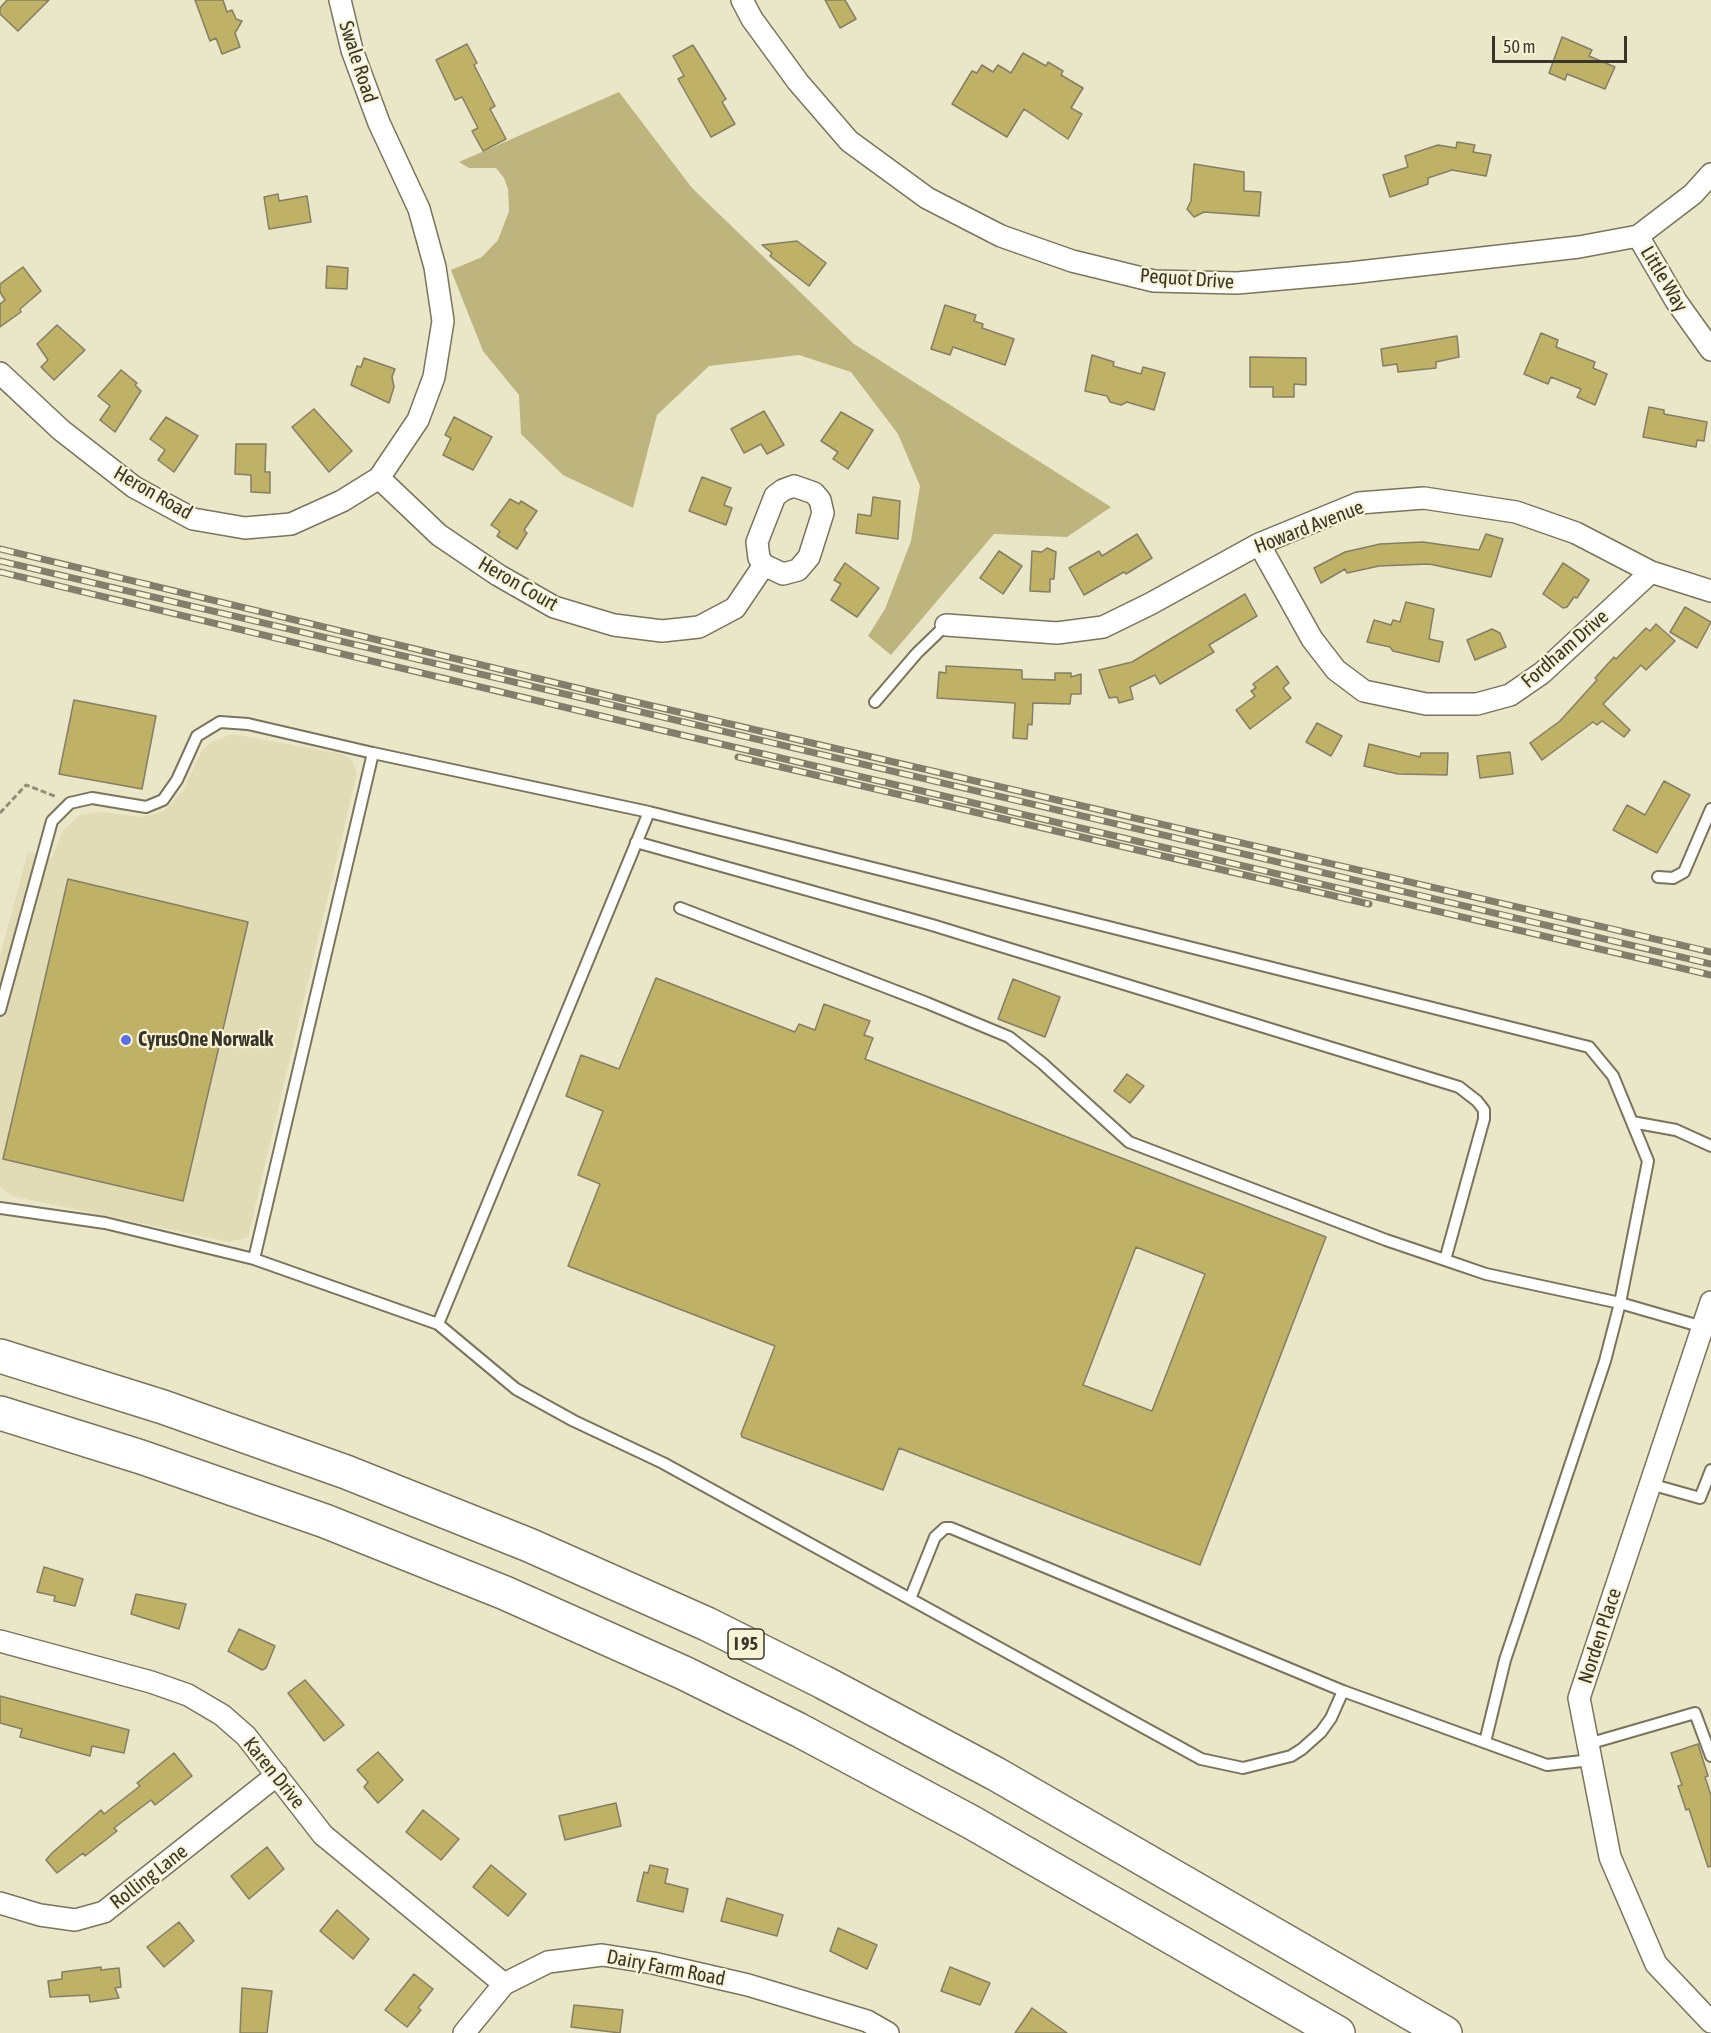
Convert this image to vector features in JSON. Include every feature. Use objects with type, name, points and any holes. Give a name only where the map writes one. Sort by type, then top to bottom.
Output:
[{"type":"highway","name":"I 95","points":[[0,1356],[224,1428],[387,1488],[538,1549],[707,1624],[823,1682],[996,1774],[1445,2033]]},
{"type":"highway","points":[[0,1413],[141,1457],[325,1521],[505,1593],[684,1673],[799,1730],[962,1817],[1338,2033]]},
{"type":"street","name":"Swale Road","points":[[339,0],[352,50],[379,123]]},
{"type":"street","name":"Pequot Drive","points":[[742,0],[752,19],[798,82],[849,141],[927,198],[1001,236],[1072,261],[1154,281],[1237,283],[1350,273],[1579,247],[1638,236],[1693,194],[1711,174]]},
{"type":"street","name":"Heron Road","points":[[0,373],[61,430],[134,487],[193,519],[244,528],[291,524],[342,501],[379,478],[418,420],[435,377],[443,321],[435,267],[419,209],[379,123]]},
{"type":"street","name":"Little Way","points":[[1638,236],[1676,301],[1711,350]]},
{"type":"street","name":"Heron Court","points":[[379,478],[439,535],[498,575],[554,608],[614,625],[662,631],[699,627],[735,608],[764,565]]},
{"type":"street","name":"Howard Avenue","points":[[946,625],[1057,633],[1103,627],[1259,544],[1359,503],[1424,498],[1516,512],[1576,533],[1651,572],[1711,591]]},
{"type":"street","name":"Fordham Drive","points":[[1259,544],[1312,639],[1336,670],[1364,691],[1426,705],[1477,704],[1510,695],[1542,672],[1651,572]]},
{"type":"street","name":"Norden Place","points":[[1711,1302],[1579,1698],[1610,1857],[1656,1964],[1711,2022]]},
{"type":"street","name":"Karen Drive","points":[[0,1641],[152,1682],[188,1695],[222,1714],[246,1736],[323,1835],[504,1984]]},
{"type":"street","name":"Rolling Lane","points":[[0,1903],[40,1915],[75,1920],[104,1912],[277,1775]]},
{"type":"street","name":"Dairy Farm Road","points":[[464,2033],[504,1984],[548,1962],[602,1954],[748,1984],[867,2021],[888,2033]]},
{"type":"lane","points":[[875,702],[917,653],[946,625]]},
{"type":"lane","points":[[0,1010],[52,821],[70,803],[92,798],[146,807],[162,800],[177,780],[197,736],[220,722],[248,724],[649,812],[1589,1047],[1613,1076],[1648,1161],[1620,1303],[1605,1361],[1504,1660],[1485,1742]]},
{"type":"lane","points":[[254,1259],[373,753]]},
{"type":"lane","points":[[1658,878],[1673,878],[1684,872],[1711,809]]},
{"type":"lane","points":[[438,1324],[649,812]]},
{"type":"lane","points":[[636,842],[932,926],[1459,1087],[1477,1101],[1484,1110],[1484,1119],[1445,1260]]},
{"type":"lane","points":[[680,908],[1009,1037],[1042,1063],[1129,1142],[1386,1240],[1486,1274],[1585,1293],[1703,1327]]},
{"type":"lane","points":[[1632,1122],[1676,1130],[1711,1146]]},
{"type":"lane","points":[[0,1208],[105,1223],[254,1259],[438,1324],[516,1389],[574,1421],[663,1462],[1201,1759],[1243,1768],[1278,1760],[1302,1749],[1331,1718],[1343,1691]]},
{"type":"lane","points":[[1650,1484],[1700,1498],[1711,1470]]},
{"type":"lane","points":[[910,1599],[935,1537],[945,1528],[951,1528],[1343,1691],[1547,1765],[1695,1713],[1711,1756]]},
{"type":"path","points":[[0,813],[26,785],[70,803]]},
{"type":"shaded area","points":[[619,92],[692,188],[854,344],[1111,507],[1067,537],[994,534],[891,655],[868,636],[885,609],[911,541],[920,486],[898,434],[851,372],[799,355],[709,366],[657,415],[633,508],[563,475],[521,434],[519,395],[483,351],[451,270],[482,257],[498,240],[509,211],[508,189],[504,178],[496,168],[469,168],[459,162]]},
{"type":"shaded area","points":[[232,734],[342,754],[352,760],[357,773],[248,1237],[230,1242],[12,1196],[0,1186],[0,956],[28,852],[52,858],[63,830],[81,814],[102,812],[142,817],[164,811],[182,792],[202,750],[212,742]]},
{"type":"building","points":[[7,0],[49,0],[18,31],[0,14],[0,8]]},
{"type":"building","points":[[195,0],[223,0],[227,12],[232,10],[236,19],[242,21],[235,33],[240,47],[222,54],[216,38],[210,41]]},
{"type":"building","points":[[825,0],[845,0],[856,19],[840,28]]},
{"type":"building","points":[[1562,37],[1592,50],[1589,56],[1615,67],[1605,89],[1567,74],[1565,80],[1549,73]]},
{"type":"building","points":[[467,44],[477,63],[474,65],[495,106],[490,109],[506,139],[483,151],[472,131],[478,128],[462,97],[455,100],[436,60]]},
{"type":"building","points":[[693,45],[726,99],[722,102],[735,124],[711,137],[678,79],[684,76],[673,56]]},
{"type":"building","points":[[1023,53],[1046,66],[1048,62],[1063,71],[1061,75],[1083,88],[1071,108],[1082,114],[1068,139],[1024,109],[1007,137],[952,104],[972,71],[977,73],[982,65],[993,72],[998,65],[1011,73]]},
{"type":"building","points":[[1457,142],[1475,145],[1473,152],[1491,155],[1486,176],[1452,170],[1428,178],[1428,184],[1390,197],[1383,175],[1408,167],[1405,156],[1438,145],[1456,148]]},
{"type":"building","points":[[1194,164],[1244,172],[1244,191],[1261,192],[1259,216],[1204,212],[1194,217],[1187,209],[1191,201]]},
{"type":"building","points":[[278,194],[279,201],[307,196],[311,222],[269,229],[264,197]]},
{"type":"building","points":[[797,241],[826,263],[809,286],[770,256],[772,253],[762,245]]},
{"type":"building","points":[[327,266],[348,268],[347,289],[326,288]]},
{"type":"building","points":[[23,267],[41,291],[20,309],[21,312],[0,327],[0,304],[5,300],[0,292],[0,284]]},
{"type":"building","points":[[945,305],[976,315],[974,321],[983,324],[982,328],[1014,339],[1005,365],[953,347],[950,355],[931,349]]},
{"type":"building","points":[[57,325],[85,350],[54,380],[41,367],[48,360],[37,344]]},
{"type":"building","points":[[1541,333],[1558,340],[1556,347],[1595,362],[1593,368],[1607,374],[1595,405],[1577,397],[1581,389],[1551,377],[1548,384],[1524,374]]},
{"type":"building","points":[[1457,336],[1459,357],[1436,362],[1436,368],[1398,372],[1397,364],[1383,366],[1381,349]]},
{"type":"building","points":[[1092,355],[1114,362],[1113,366],[1141,374],[1143,367],[1165,373],[1154,410],[1127,402],[1121,405],[1110,402],[1107,396],[1085,391]]},
{"type":"building","points":[[1250,357],[1306,358],[1306,385],[1294,384],[1294,397],[1273,397],[1273,387],[1250,387]]},
{"type":"building","points":[[364,358],[395,369],[392,377],[394,387],[389,403],[351,385],[357,366],[361,367]]},
{"type":"building","points":[[121,370],[137,383],[135,385],[141,391],[115,432],[100,420],[110,406],[98,396]]},
{"type":"building","points":[[1649,407],[1664,410],[1664,414],[1707,422],[1704,441],[1697,440],[1696,447],[1643,437]]},
{"type":"building","points":[[314,409],[352,451],[329,472],[292,427]]},
{"type":"building","points":[[764,411],[784,445],[767,454],[761,444],[744,453],[731,429]]},
{"type":"building","points":[[841,412],[873,430],[848,469],[833,459],[838,452],[821,441]]},
{"type":"building","points":[[166,417],[198,436],[174,472],[158,460],[165,450],[150,439]]},
{"type":"building","points":[[454,417],[492,437],[473,470],[443,455],[451,438],[445,435]]},
{"type":"building","points":[[236,444],[266,444],[265,472],[270,472],[270,493],[251,492],[251,475],[235,474]]},
{"type":"building","points":[[702,477],[731,488],[724,505],[732,508],[726,525],[689,511]]},
{"type":"building","points":[[873,497],[900,501],[898,539],[856,533],[858,514],[871,516]]},
{"type":"building","points":[[510,499],[519,504],[521,501],[537,511],[524,530],[527,533],[517,549],[497,536],[500,531],[491,525]]},
{"type":"building","points":[[1137,534],[1152,558],[1084,595],[1069,568],[1099,551],[1102,556]]},
{"type":"building","points":[[1486,534],[1503,539],[1491,577],[1429,564],[1379,566],[1347,573],[1345,569],[1321,583],[1314,568],[1345,552],[1380,544],[1423,542],[1479,550]]},
{"type":"building","points":[[1047,548],[1056,552],[1054,579],[1050,579],[1050,592],[1030,591],[1032,551],[1042,552]]},
{"type":"building","points":[[999,551],[1022,566],[1003,594],[980,578]]},
{"type":"building","points":[[845,563],[879,588],[857,617],[831,600],[841,584],[834,580]]},
{"type":"building","points":[[1563,563],[1589,580],[1577,598],[1574,597],[1567,607],[1563,608],[1543,594]]},
{"type":"building","points":[[1245,594],[1257,616],[1209,645],[1214,652],[1160,684],[1155,675],[1130,687],[1133,699],[1119,703],[1117,697],[1109,698],[1099,670],[1132,662]]},
{"type":"building","points":[[1406,602],[1434,609],[1429,639],[1443,642],[1439,662],[1367,642],[1374,620],[1391,625],[1393,620],[1400,622]]},
{"type":"building","points":[[1685,607],[1711,622],[1697,648],[1670,632]]},
{"type":"building","points":[[1656,624],[1675,641],[1646,670],[1641,665],[1603,704],[1630,730],[1624,737],[1602,721],[1597,725],[1593,722],[1542,760],[1530,743],[1560,721],[1597,680],[1595,678],[1614,657],[1616,659],[1646,628],[1650,631]]},
{"type":"building","points":[[1492,629],[1500,633],[1506,647],[1475,660],[1467,640]]},
{"type":"building","points":[[946,666],[1022,670],[1022,679],[1055,680],[1055,673],[1071,673],[1071,677],[1081,674],[1081,694],[1071,694],[1070,704],[1033,703],[1032,725],[1028,724],[1027,739],[1013,738],[1015,703],[937,698],[939,672],[946,673]]},
{"type":"building","points":[[1277,666],[1289,683],[1283,688],[1291,698],[1250,729],[1236,710],[1255,696],[1251,691],[1256,688],[1253,684]]},
{"type":"building","points":[[74,700],[156,716],[142,789],[59,774]]},
{"type":"building","points":[[1317,723],[1342,736],[1331,756],[1306,742]]},
{"type":"building","points":[[1369,744],[1420,757],[1421,753],[1448,753],[1447,775],[1398,774],[1364,766]]},
{"type":"building","points":[[1510,752],[1513,774],[1480,778],[1477,756]]},
{"type":"building","points":[[1664,781],[1690,795],[1657,853],[1613,830],[1627,805],[1645,815]]},
{"type":"building","name":"CyrusOne Norwalk","points":[[68,879],[248,922],[183,1201],[3,1159]]},
{"type":"building","points":[[656,978],[795,1032],[799,1024],[815,1030],[824,1004],[870,1021],[864,1035],[873,1038],[865,1059],[1326,1237],[1200,1565],[899,1448],[883,1490],[742,1437],[741,1434],[775,1346],[568,1266],[600,1184],[578,1175],[603,1111],[566,1096],[581,1055],[619,1069]],"holes":[[[1136,1247],[1205,1274],[1152,1411],[1083,1385]]]},
{"type":"building","points":[[1013,979],[1060,997],[1045,1037],[998,1019]]},
{"type":"building","points":[[1127,1074],[1144,1086],[1130,1103],[1114,1091]]},
{"type":"building","points":[[44,1567],[83,1579],[75,1606],[54,1601],[55,1596],[37,1592]]},
{"type":"building","points":[[136,1594],[186,1604],[179,1629],[131,1614]]},
{"type":"building","points":[[239,1629],[275,1646],[266,1668],[262,1670],[228,1651]]},
{"type":"building","points":[[305,1680],[344,1725],[324,1741],[288,1693]]},
{"type":"building","points":[[0,1696],[129,1730],[124,1753],[92,1746],[90,1756],[20,1737],[22,1729],[0,1723]]},
{"type":"building","points":[[1698,1744],[1711,1795],[1711,1866],[1708,1867],[1689,1809],[1686,1810],[1678,1786],[1682,1785],[1671,1753]]},
{"type":"building","points":[[378,1752],[403,1780],[378,1803],[364,1787],[368,1782],[357,1770]]},
{"type":"building","points":[[174,1753],[192,1776],[155,1805],[151,1800],[114,1828],[117,1831],[85,1856],[83,1853],[57,1873],[46,1860],[52,1853],[101,1810],[104,1814],[140,1786],[137,1783]]},
{"type":"building","points":[[616,1803],[621,1826],[565,1840],[559,1816]]},
{"type":"building","points":[[423,1810],[459,1839],[441,1860],[406,1832]]},
{"type":"building","points":[[267,1847],[284,1869],[249,1899],[231,1876]]},
{"type":"building","points":[[491,1865],[526,1894],[508,1916],[473,1887]]},
{"type":"building","points":[[650,1865],[668,1869],[665,1883],[688,1889],[683,1912],[637,1901],[644,1872],[648,1873]]},
{"type":"building","points":[[727,1898],[783,1915],[777,1936],[721,1921]]},
{"type":"building","points":[[337,1910],[369,1939],[353,1959],[320,1931]]},
{"type":"building","points":[[179,1922],[194,1941],[164,1967],[147,1947]]},
{"type":"building","points":[[838,1928],[877,1945],[867,1969],[830,1951]]},
{"type":"building","points":[[101,1967],[101,1970],[119,1968],[121,1987],[115,1988],[119,1998],[90,2002],[89,1995],[50,1997],[48,1981],[62,1979],[62,1972]]},
{"type":"building","points":[[950,1967],[990,1983],[980,2005],[941,1991]]},
{"type":"building","points":[[414,1974],[433,1989],[418,2008],[421,2010],[407,2027],[385,2010]]},
{"type":"building","points":[[242,1988],[272,1991],[267,2033],[240,2033]]},
{"type":"building","points":[[574,2005],[623,2010],[620,2033],[571,2027]]},
{"type":"building","points":[[1032,2008],[1067,2033],[1015,2033]]},
{"type":"railway","points":[[0,549],[627,700],[1711,952]]},
{"type":"railway","points":[[0,561],[1711,964]]},
{"type":"railway","points":[[0,572],[622,721],[1711,975]]},
{"type":"railway","points":[[738,757],[1369,904]]},
{"type":"place","name":"CyrusOne Norwalk","points":[[126,1040]]}]
